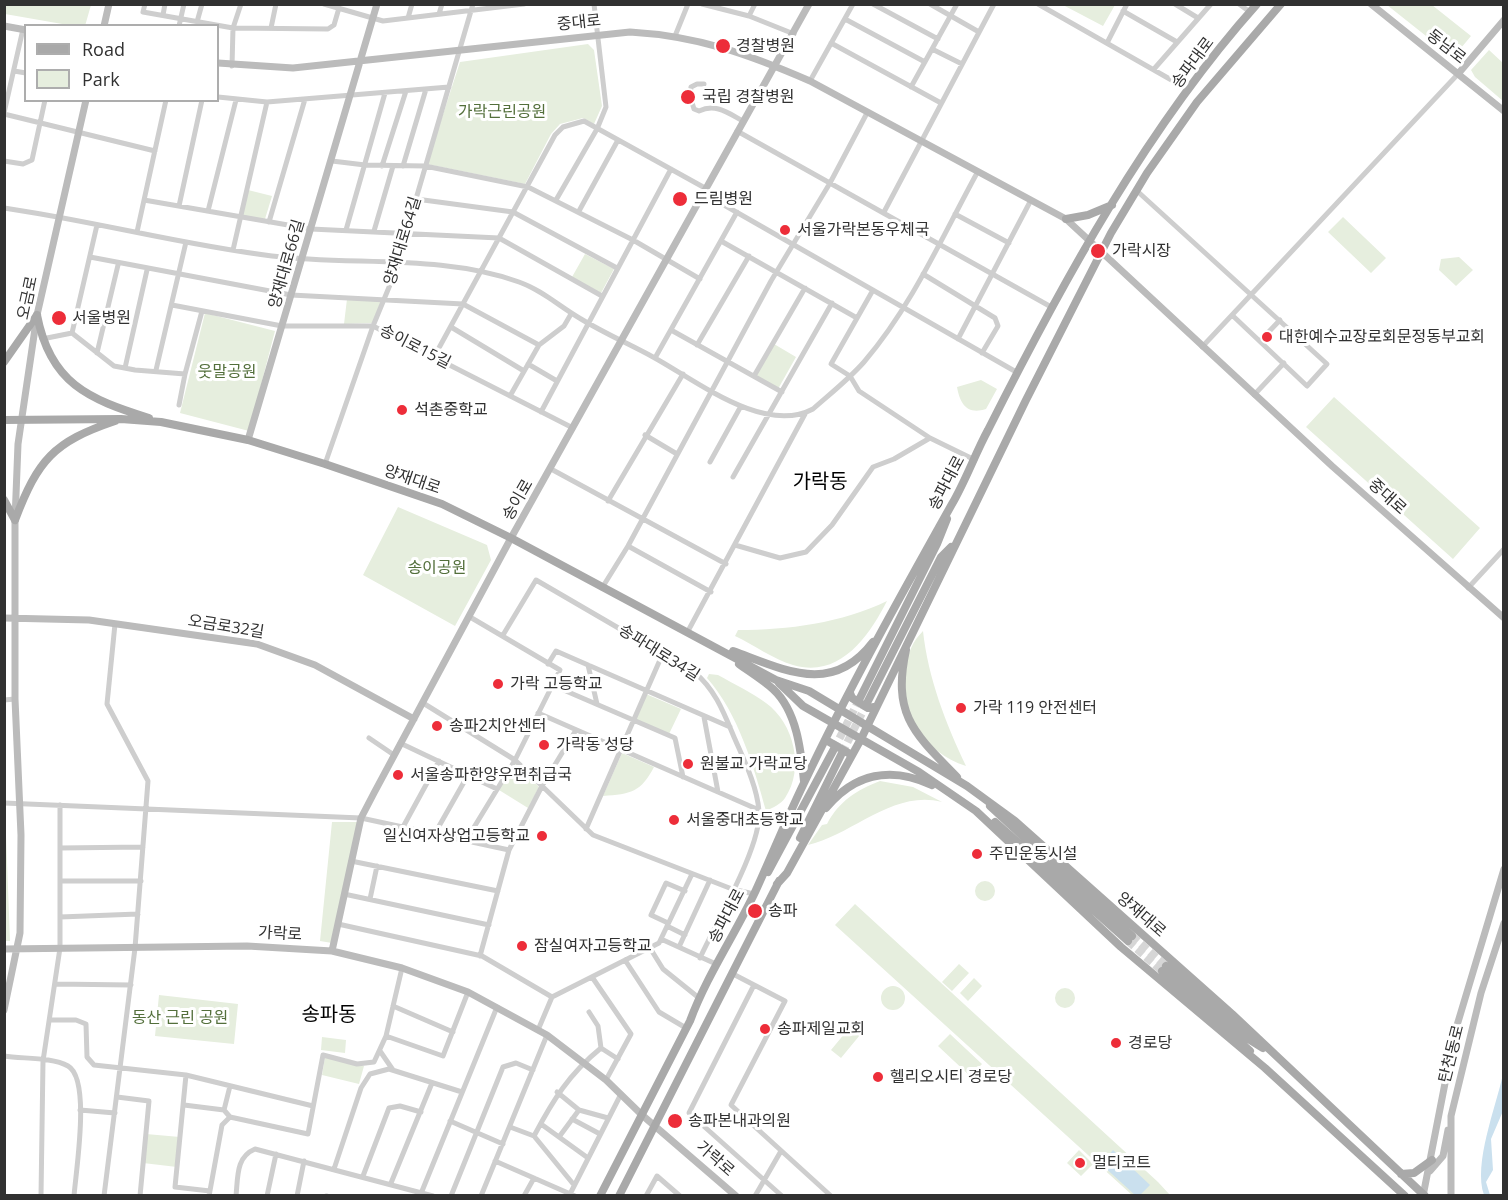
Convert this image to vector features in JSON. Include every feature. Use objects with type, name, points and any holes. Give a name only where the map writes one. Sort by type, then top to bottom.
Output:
[{"type":"main road","name":"송파대로","points":[[600,1196],[716,964],[754,894],[804,782],[839,711],[932,536],[951,506],[1018,373],[1089,241],[1136,164],[1189,90],[1257,4]]},
{"type":"main road","name":"송파대로","points":[[956,542],[1066,319],[1137,190],[1197,102],[1281,4]]},
{"type":"main road","points":[[1066,219],[1088,215],[1112,205]]},
{"type":"main road","points":[[37,315],[42,339],[60,372],[94,397],[161,422]]},
{"type":"main road","points":[[4,362],[37,315]]},
{"type":"main road","points":[[15,520],[28,485],[40,466],[55,451],[72,438],[121,419]]},
{"type":"main road","name":"양재대로","points":[[4,420],[121,419],[161,422],[248,440],[325,464],[442,504],[709,642],[776,680],[809,691],[967,786],[1015,821],[1178,965],[1424,1195]]},
{"type":"main road","points":[[4,500],[15,520]]},
{"type":"main road","points":[[754,894],[842,752],[861,739],[866,727],[867,702],[937,544],[951,506]]},
{"type":"main road","points":[[867,702],[910,635],[956,542]]},
{"type":"main road","points":[[850,693],[852,698],[868,708],[867,702],[941,557],[956,542]]},
{"type":"main road","points":[[709,642],[794,674],[811,676],[845,668],[862,656],[886,624]]},
{"type":"main road","points":[[910,635],[900,686],[908,716],[925,743],[967,786]]},
{"type":"main road","points":[[709,642],[775,690],[797,732],[804,782]]},
{"type":"main road","name":"양재대로","points":[[776,680],[803,706],[991,819],[1130,938],[995,813],[983,797]]},
{"type":"main road","points":[[826,740],[842,752]]},
{"type":"main road","points":[[777,884],[787,873],[815,821],[842,752]]},
{"type":"main road","points":[[777,884],[842,752]]},
{"type":"main road","points":[[815,821],[846,789],[859,781],[885,774],[915,777],[953,795]]},
{"type":"main road","name":"양재대로","points":[[976,811],[1121,947],[1265,1068],[1405,1196]]},
{"type":"main road","name":"송파대로","points":[[619,1196],[777,884]]},
{"type":"main road","name":"양재대로","points":[[1265,1068],[1164,969],[1246,1038],[1276,1057]]},
{"type":"main road","points":[[1401,1174],[1414,1173],[1432,1160]]},
{"type":"street","points":[[104,24],[109,4]]},
{"type":"street","points":[[144,4],[143,12],[209,24]]},
{"type":"street","points":[[163,15],[165,4]]},
{"type":"street","points":[[179,24],[184,4]]},
{"type":"street","points":[[197,22],[202,4]]},
{"type":"street","points":[[232,66],[233,28],[241,4]]},
{"type":"street","points":[[271,28],[276,4]]},
{"type":"street","points":[[324,4],[383,21],[472,7],[524,4]]},
{"type":"street","name":"양재대로66길","points":[[248,440],[377,4]]},
{"type":"street","points":[[408,18],[412,4]]},
{"type":"street","points":[[439,14],[442,4]]},
{"type":"street","points":[[556,200],[597,129],[606,107],[594,4]]},
{"type":"street","points":[[675,36],[688,4]]},
{"type":"street","points":[[702,4],[722,7],[794,34]]},
{"type":"street","points":[[748,16],[755,4]]},
{"type":"street","name":"송이로","points":[[332,951],[361,818],[511,538],[809,4]]},
{"type":"street","points":[[810,81],[853,4]]},
{"type":"street","points":[[873,4],[938,39]]},
{"type":"street","points":[[930,4],[979,32]]},
{"type":"street","points":[[911,87],[957,4]]},
{"type":"street","points":[[884,212],[994,4]]},
{"type":"street","points":[[1038,4],[1189,90]]},
{"type":"street","points":[[1107,43],[1127,4]]},
{"type":"street","points":[[1175,4],[1198,18]]},
{"type":"street","points":[[1154,69],[1211,4]]},
{"type":"street","points":[[1239,4],[1250,12]]},
{"type":"street","name":"동남로","points":[[1371,4],[1503,111]]},
{"type":"street","name":"양재대로64길","points":[[325,464],[373,326],[399,263],[472,7]]},
{"type":"street","points":[[219,26],[233,28],[328,28],[334,24],[339,8]]},
{"type":"street","points":[[1123,11],[1177,42]]},
{"type":"street","points":[[845,19],[925,62]]},
{"type":"street","points":[[1202,347],[1421,115],[1503,20]]},
{"type":"street","points":[[4,26],[24,30],[4,114],[155,151]]},
{"type":"street","name":"중대로","points":[[219,63],[232,66],[293,68],[630,32],[675,36],[731,48],[810,81],[921,143],[1066,219],[1254,395],[1503,618]]},
{"type":"street","points":[[831,43],[941,103]]},
{"type":"street","points":[[932,49],[962,64]]},
{"type":"street","points":[[4,73],[24,72]]},
{"type":"street","points":[[704,84],[691,87],[690,96],[694,109],[699,111],[709,107],[720,109],[743,121]]},
{"type":"street","points":[[219,97],[267,102],[448,87]]},
{"type":"street","points":[[404,166],[426,89]]},
{"type":"street","points":[[382,166],[406,91]]},
{"type":"street","points":[[346,230],[386,93]]},
{"type":"street","points":[[269,222],[305,99]]},
{"type":"street","points":[[208,211],[236,100]]},
{"type":"street","points":[[4,161],[23,164],[32,160],[45,102]]},
{"type":"street","name":"오금로","points":[[4,1010],[20,933],[20,804],[15,699],[15,520],[18,444],[37,315],[86,102]]},
{"type":"street","points":[[137,232],[166,102]]},
{"type":"street","points":[[179,206],[202,102]]},
{"type":"street","points":[[233,250],[267,102]]},
{"type":"street","points":[[602,588],[643,519],[791,243],[830,183],[867,113]]},
{"type":"street","points":[[435,357],[555,135],[562,127],[584,121],[671,169],[737,212],[1018,373]]},
{"type":"street","points":[[737,131],[1053,308]]},
{"type":"street","points":[[579,211],[618,140]]},
{"type":"street","points":[[332,161],[382,166],[425,166],[528,187],[579,211],[700,279]]},
{"type":"street","points":[[374,231],[393,166]]},
{"type":"street","points":[[541,412],[671,169]]},
{"type":"street","points":[[688,631],[711,592],[805,413],[850,376],[880,342],[904,308],[977,172]]},
{"type":"street","points":[[1137,190],[1327,364],[1307,386],[1232,315]]},
{"type":"street","points":[[416,199],[513,212],[617,268]]},
{"type":"street","points":[[144,200],[311,229],[499,238],[602,296]]},
{"type":"street","points":[[958,339],[1031,200]]},
{"type":"street","points":[[4,208],[60,216],[233,250],[301,259],[399,263],[481,272],[520,282],[544,294],[571,314],[622,339],[741,406],[768,416],[805,413]]},
{"type":"street","points":[[655,358],[737,212]]},
{"type":"street","points":[[955,214],[1008,243]]},
{"type":"street","points":[[72,333],[98,225]]},
{"type":"street","points":[[721,241],[857,318]]},
{"type":"street","points":[[156,370],[186,242]]},
{"type":"street","points":[[697,345],[749,256]]},
{"type":"street","points":[[90,257],[118,265],[291,295],[385,298],[463,304],[539,345]]},
{"type":"street","points":[[98,353],[118,265]]},
{"type":"street","points":[[125,368],[147,270]]},
{"type":"street","points":[[923,274],[995,318],[998,326],[982,352]]},
{"type":"street","points":[[754,376],[805,288]]},
{"type":"street","points":[[873,290],[831,364],[850,376],[859,391],[930,438],[975,460]]},
{"type":"street","points":[[733,477],[832,303]]},
{"type":"street","name":"송이로15길","points":[[172,305],[282,327],[373,326],[573,429]]},
{"type":"street","points":[[179,405],[202,311]]},
{"type":"street","points":[[510,396],[539,345],[564,326],[571,314]]},
{"type":"street","points":[[1260,341],[1280,320]]},
{"type":"street","points":[[451,327],[524,371]]},
{"type":"street","points":[[671,330],[782,392]]},
{"type":"street","points":[[42,339],[72,333],[114,366],[185,374]]},
{"type":"street","points":[[1254,395],[1284,363]]},
{"type":"street","points":[[528,364],[557,381]]},
{"type":"street","points":[[608,501],[683,374]]},
{"type":"street","points":[[710,462],[741,406]]},
{"type":"street","points":[[645,435],[678,454]]},
{"type":"street","points":[[735,545],[780,558],[806,552],[832,525],[873,467],[894,459],[930,438]]},
{"type":"street","points":[[551,470],[726,564]]},
{"type":"street","points":[[628,546],[711,592]]},
{"type":"street","points":[[1468,588],[1503,549]]},
{"type":"street","name":"송파대로34길","points":[[503,635],[536,580],[663,653],[703,679],[713,692],[745,762],[759,810],[755,845],[700,958]]},
{"type":"street","points":[[465,842],[515,760],[560,670],[470,617]]},
{"type":"street","name":"오금로32길","points":[[4,618],[89,620],[257,644],[293,655],[349,681],[414,719]]},
{"type":"street","points":[[104,1196],[135,948],[148,781],[107,704],[115,624]]},
{"type":"street","points":[[548,664],[556,651],[730,727]]},
{"type":"street","points":[[586,829],[663,653]]},
{"type":"street","points":[[588,665],[597,704]]},
{"type":"street","points":[[552,685],[675,738],[683,777]]},
{"type":"street","points":[[4,700],[15,699]]},
{"type":"street","points":[[423,703],[515,760],[593,836],[732,889],[754,894]]},
{"type":"street","points":[[538,713],[759,810]]},
{"type":"street","points":[[704,717],[718,792]]},
{"type":"street","points":[[480,956],[509,850],[542,786],[576,730]]},
{"type":"street","points":[[369,738],[394,755]]},
{"type":"street","points":[[400,743],[497,789]]},
{"type":"street","points":[[403,827],[438,761]]},
{"type":"street","points":[[434,835],[468,775]]},
{"type":"street","points":[[4,802],[361,818],[509,850]]},
{"type":"street","points":[[41,1196],[43,1061],[60,948],[60,805]]},
{"type":"street","points":[[60,848],[143,847]]},
{"type":"street","points":[[351,861],[498,891]]},
{"type":"street","points":[[370,899],[377,866]]},
{"type":"street","name":"양재대로","points":[[1424,1195],[1455,1032],[1503,869]]},
{"type":"street","points":[[538,1030],[552,997],[650,948],[661,939],[692,874]]},
{"type":"street","points":[[679,947],[710,880]]},
{"type":"street","points":[[60,881],[141,881]]},
{"type":"street","points":[[685,891],[666,883],[651,915],[685,935]]},
{"type":"street","points":[[344,894],[489,925]]},
{"type":"street","points":[[60,917],[138,914]]},
{"type":"street","name":"탄천동로","points":[[1451,1196],[1451,1116],[1481,993],[1503,923]]},
{"type":"street","points":[[338,924],[480,956],[552,997]]},
{"type":"street","points":[[661,939],[716,964]]},
{"type":"street","name":"가락로","points":[[4,949],[247,946],[332,951],[402,968],[468,992],[547,1035],[606,1080],[642,1115],[736,1196]]},
{"type":"street","points":[[650,948],[663,969],[699,998]]},
{"type":"street","points":[[625,960],[659,1012],[686,1028]]},
{"type":"street","points":[[184,1105],[224,1110],[230,1117],[308,1134],[323,1055],[366,1065],[374,1062],[386,1036],[402,968]]},
{"type":"street","points":[[733,974],[785,1001],[731,1105],[831,1196]]},
{"type":"street","points":[[592,977],[632,1034],[606,1080]]},
{"type":"street","points":[[55,984],[131,985]]},
{"type":"street","points":[[754,985],[689,1113],[782,1196]]},
{"type":"street","points":[[386,1036],[443,1056],[468,992]]},
{"type":"street","points":[[393,1006],[453,1032]]},
{"type":"street","points":[[421,1193],[497,1007]]},
{"type":"street","points":[[589,1012],[598,1026],[601,1048],[618,1059]]},
{"type":"street","points":[[50,1020],[82,1021],[88,1029],[89,1061],[99,1066],[186,1075],[313,1106]]},
{"type":"street","points":[[481,1196],[547,1035]]},
{"type":"street","points":[[534,1136],[557,1092],[584,1062],[601,1048]]},
{"type":"street","points":[[380,1051],[394,1071]]},
{"type":"street","points":[[4,1056],[66,1065],[74,1070],[80,1086],[74,1196]]},
{"type":"street","points":[[451,1196],[503,1067],[516,1063],[533,1070]]},
{"type":"street","points":[[334,1169],[365,1080],[377,1070],[394,1071],[462,1092]]},
{"type":"street","points":[[186,1075],[175,1187],[210,1193],[222,1125],[230,1117]]},
{"type":"street","points":[[391,1183],[432,1083]]},
{"type":"street","points":[[224,1110],[230,1086]]},
{"type":"street","points":[[557,1092],[579,1110],[608,1118]]},
{"type":"street","points":[[495,1161],[572,1195],[574,1185],[621,1094]]},
{"type":"street","points":[[117,1097],[149,1101],[140,1196]]},
{"type":"street","points":[[363,1176],[389,1108],[400,1106],[421,1112]]},
{"type":"street","points":[[80,1110],[115,1113]]},
{"type":"street","points":[[559,1137],[579,1110]]},
{"type":"street","points":[[1429,1173],[1443,1155],[1451,1116]]},
{"type":"street","points":[[572,1119],[600,1134]]},
{"type":"street","points":[[450,1121],[503,1143]]},
{"type":"street","points":[[540,1124],[588,1158]]},
{"type":"street","points":[[510,1127],[534,1136],[574,1185]]},
{"type":"street","points":[[236,1196],[240,1162],[246,1153],[255,1149],[391,1183],[433,1196]]},
{"type":"street","points":[[755,1196],[781,1151]]},
{"type":"street","points":[[267,1196],[276,1154]]},
{"type":"street","points":[[297,1196],[304,1161]]},
{"type":"street","points":[[646,1196],[657,1176],[680,1196]]},
{"type":"street","points":[[524,1196],[534,1178]]},
{"type":"street","points":[[553,1196],[557,1187]]},
{"type":"green space","points":[[5,4],[91,5],[86,24],[62,24],[5,14]]},
{"type":"green space","points":[[1063,5],[1115,5],[1103,26]]},
{"type":"green space","points":[[1387,5],[1432,5],[1471,36],[1456,54],[1450,55]]},
{"type":"green space","name":"가락근린공원","points":[[588,44],[594,50],[602,106],[594,124],[583,118],[560,124],[551,134],[525,184],[427,164],[460,62]]},
{"type":"green space","points":[[1489,50],[1503,63],[1503,101],[1475,77],[1471,70]]},
{"type":"green space","points":[[248,190],[272,196],[265,219],[241,215]]},
{"type":"green space","points":[[1343,217],[1386,258],[1371,273],[1328,232]]},
{"type":"green space","points":[[585,254],[614,269],[601,293],[572,277]]},
{"type":"green space","points":[[1459,257],[1473,270],[1456,286],[1439,270],[1441,259]]},
{"type":"green space","points":[[347,299],[382,301],[372,323],[344,324]]},
{"type":"green space","name":"웃말공원","points":[[205,313],[275,331],[249,431],[180,413]]},
{"type":"green space","points":[[774,344],[796,357],[778,389],[756,376]]},
{"type":"green space","points":[[981,380],[997,389],[986,409],[969,409],[962,403],[957,387]]},
{"type":"green space","points":[[1334,397],[1480,528],[1453,559],[1306,427]]},
{"type":"green space","name":"송이공원","points":[[398,507],[487,545],[491,560],[455,626],[363,575]]},
{"type":"green space","points":[[887,601],[862,640],[839,660],[825,666],[810,668],[793,665],[735,636],[738,630],[795,627],[833,620],[870,609]]},
{"type":"green space","points":[[923,631],[925,649],[939,700],[966,766],[951,760],[926,741],[910,714],[906,700],[906,668],[911,648]]},
{"type":"green space","points":[[709,674],[718,675],[766,703],[784,722],[790,734],[795,760],[791,786],[783,800],[766,811],[744,741],[728,707],[707,678]]},
{"type":"green space","points":[[646,694],[681,709],[669,734],[635,719]]},
{"type":"green space","points":[[622,753],[654,767],[640,787],[628,793],[603,796]]},
{"type":"green space","points":[[515,762],[539,787],[528,808],[499,790]]},
{"type":"green space","points":[[880,781],[913,787],[942,802],[924,800],[890,807],[824,840],[808,845],[822,825],[827,824],[843,803],[856,792]]},
{"type":"green space","points":[[5,808],[10,941],[4,941]]},
{"type":"green space","points":[[332,822],[358,822],[332,943],[320,941]]},
{"type":"green space","points":[[985,881],[992,884],[995,891],[992,898],[985,901],[978,898],[975,891],[978,884]]},
{"type":"green space","points":[[855,904],[1170,1195],[1132,1195],[835,925]]},
{"type":"green space","points":[[959,964],[969,973],[952,991],[942,982]]},
{"type":"green space","points":[[974,978],[982,986],[968,1001],[960,993]]},
{"type":"green space","points":[[893,986],[901,990],[905,998],[901,1006],[893,1010],[885,1006],[881,998],[885,990]]},
{"type":"green space","points":[[1065,988],[1072,991],[1075,998],[1072,1005],[1065,1008],[1058,1005],[1055,998],[1058,991]]},
{"type":"green space","name":"동산 근린 공원","points":[[159,995],[238,1004],[234,1044],[155,1036]]},
{"type":"green space","points":[[850,1027],[860,1035],[841,1058],[831,1050]]},
{"type":"green space","points":[[950,1034],[982,1064],[970,1076],[938,1046]]},
{"type":"green space","points":[[322,1037],[346,1040],[345,1053],[321,1050]]},
{"type":"green space","points":[[325,1057],[364,1066],[359,1084],[322,1075]]},
{"type":"green space","points":[[146,1134],[180,1137],[177,1167],[143,1163]]},
{"type":"green space","name":"멀티코트","points":[[1079,1150],[1093,1164],[1081,1176],[1067,1163]]},
{"type":"water","points":[[1503,1074],[1503,1111],[1491,1139],[1493,1170],[1486,1182],[1490,1195],[1484,1195],[1481,1182],[1483,1152]]},
{"type":"water","points":[[1113,1150],[1150,1185],[1140,1195],[1135,1195],[1101,1164]]},
{"type":"tunnel","points":[[834,749],[860,698]]},
{"type":"tunnel","points":[[842,753],[868,701]]},
{"type":"tunnel","points":[[1132,936],[1166,966]]},
{"type":"tunnel","points":[[1128,941],[1162,971]]},
{"type":"place","name":"경찰병원","points":[[723,46]]},
{"type":"place","name":"국립 경찰병원","points":[[688,97]]},
{"type":"place","name":"드림병원","points":[[680,199]]},
{"type":"place","name":"서울가락본동우체국","points":[[785,230]]},
{"type":"place","name":"가락시장","points":[[1098,251]]},
{"type":"place","name":"서울병원","points":[[59,318]]},
{"type":"place","name":"대한예수교장로회문정동부교회","points":[[1267,337]]},
{"type":"place","name":"석촌중학교","points":[[402,410]]},
{"type":"place","name":"가락 고등학교","points":[[498,684]]},
{"type":"place","name":"가락 119 안전센터","points":[[961,708]]},
{"type":"place","name":"송파2치안센터","points":[[437,726]]},
{"type":"place","name":"가락동 성당","points":[[544,745]]},
{"type":"place","name":"원불교 가락교당","points":[[688,764]]},
{"type":"place","name":"서울송파한양우편취급국","points":[[398,775]]},
{"type":"place","name":"서울중대초등학교","points":[[674,820]]},
{"type":"place","name":"일신여자상업고등학교","points":[[542,836]]},
{"type":"place","name":"주민운동시설","points":[[977,854]]},
{"type":"place","name":"송파","points":[[755,911]]},
{"type":"place","name":"잠실여자고등학교","points":[[522,946]]},
{"type":"place","name":"송파제일교회","points":[[765,1029]]},
{"type":"place","name":"경로당","points":[[1116,1043]]},
{"type":"place","name":"헬리오시티 경로당","points":[[878,1077]]},
{"type":"place","name":"송파본내과의원","points":[[675,1121]]},
{"type":"place","name":"멀티코트","points":[[1080,1163]]},
{"type":"district","name":"가락동","points":[[820,482]]},
{"type":"district","name":"송파동","points":[[329,1015]]}]
